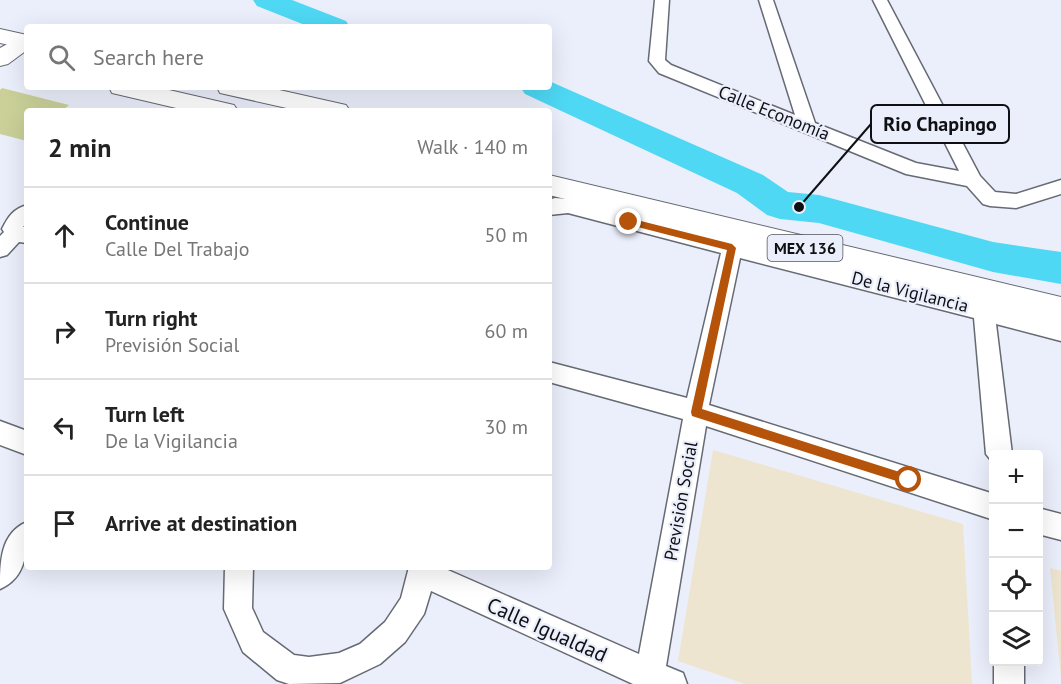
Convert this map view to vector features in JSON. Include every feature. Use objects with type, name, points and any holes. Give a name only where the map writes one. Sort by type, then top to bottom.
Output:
[{"type":"highway","points":[[0,36],[24,49]]},
{"type":"highway","points":[[0,59],[24,51]]},
{"type":"highway","points":[[134,90],[212,108]]},
{"type":"highway","points":[[243,90],[324,108]]},
{"type":"highway","name":"MEX 136","points":[[552,166],[1061,286]]},
{"type":"highway","name":"MEX 136","points":[[552,186],[1061,310]]},
{"type":"street","name":"Calle Economía","points":[[662,0],[657,61],[665,69],[913,169],[973,180]]},
{"type":"street","points":[[766,0],[808,127]]},
{"type":"street","points":[[880,0],[973,180],[990,199],[1016,201],[1061,187]]},
{"type":"street","name":"De la Vigilancia","points":[[552,208],[568,206],[1061,331]]},
{"type":"street","points":[[0,249],[17,223]]},
{"type":"street","name":"Previsión Social","points":[[657,681],[696,412],[732,248]]},
{"type":"street","points":[[984,311],[999,450]]},
{"type":"street","points":[[552,373],[696,412],[989,506]]},
{"type":"street","points":[[0,433],[24,442]]},
{"type":"street","points":[[1043,522],[1061,527]]},
{"type":"street","points":[[0,575],[24,539]]},
{"type":"street","points":[[239,570],[238,609],[253,642],[284,676],[340,668],[370,654],[395,632],[414,604],[423,570]]},
{"type":"street","name":"Calle Igualdad","points":[[423,570],[657,681]]},
{"type":"street","points":[[1009,666],[1009,684]]},
{"type":"shaded area","points":[[713,450],[963,524],[972,684],[745,684],[678,661]]},
{"type":"shaded area","points":[[1050,568],[1061,571],[1061,678]]},
{"type":"green space","points":[[2,88],[69,105],[66,108],[24,108],[24,140],[0,134],[0,90]]},
{"type":"waterway","points":[[267,0],[328,24]]},
{"type":"waterway","points":[[543,90],[750,184],[780,205],[819,209],[993,257],[1061,268]]},
{"type":"place","name":"Rio Chapingo","points":[[799,207]]},
{"type":"route","points":[[629,222],[732,248],[696,412],[909,480]]}]
